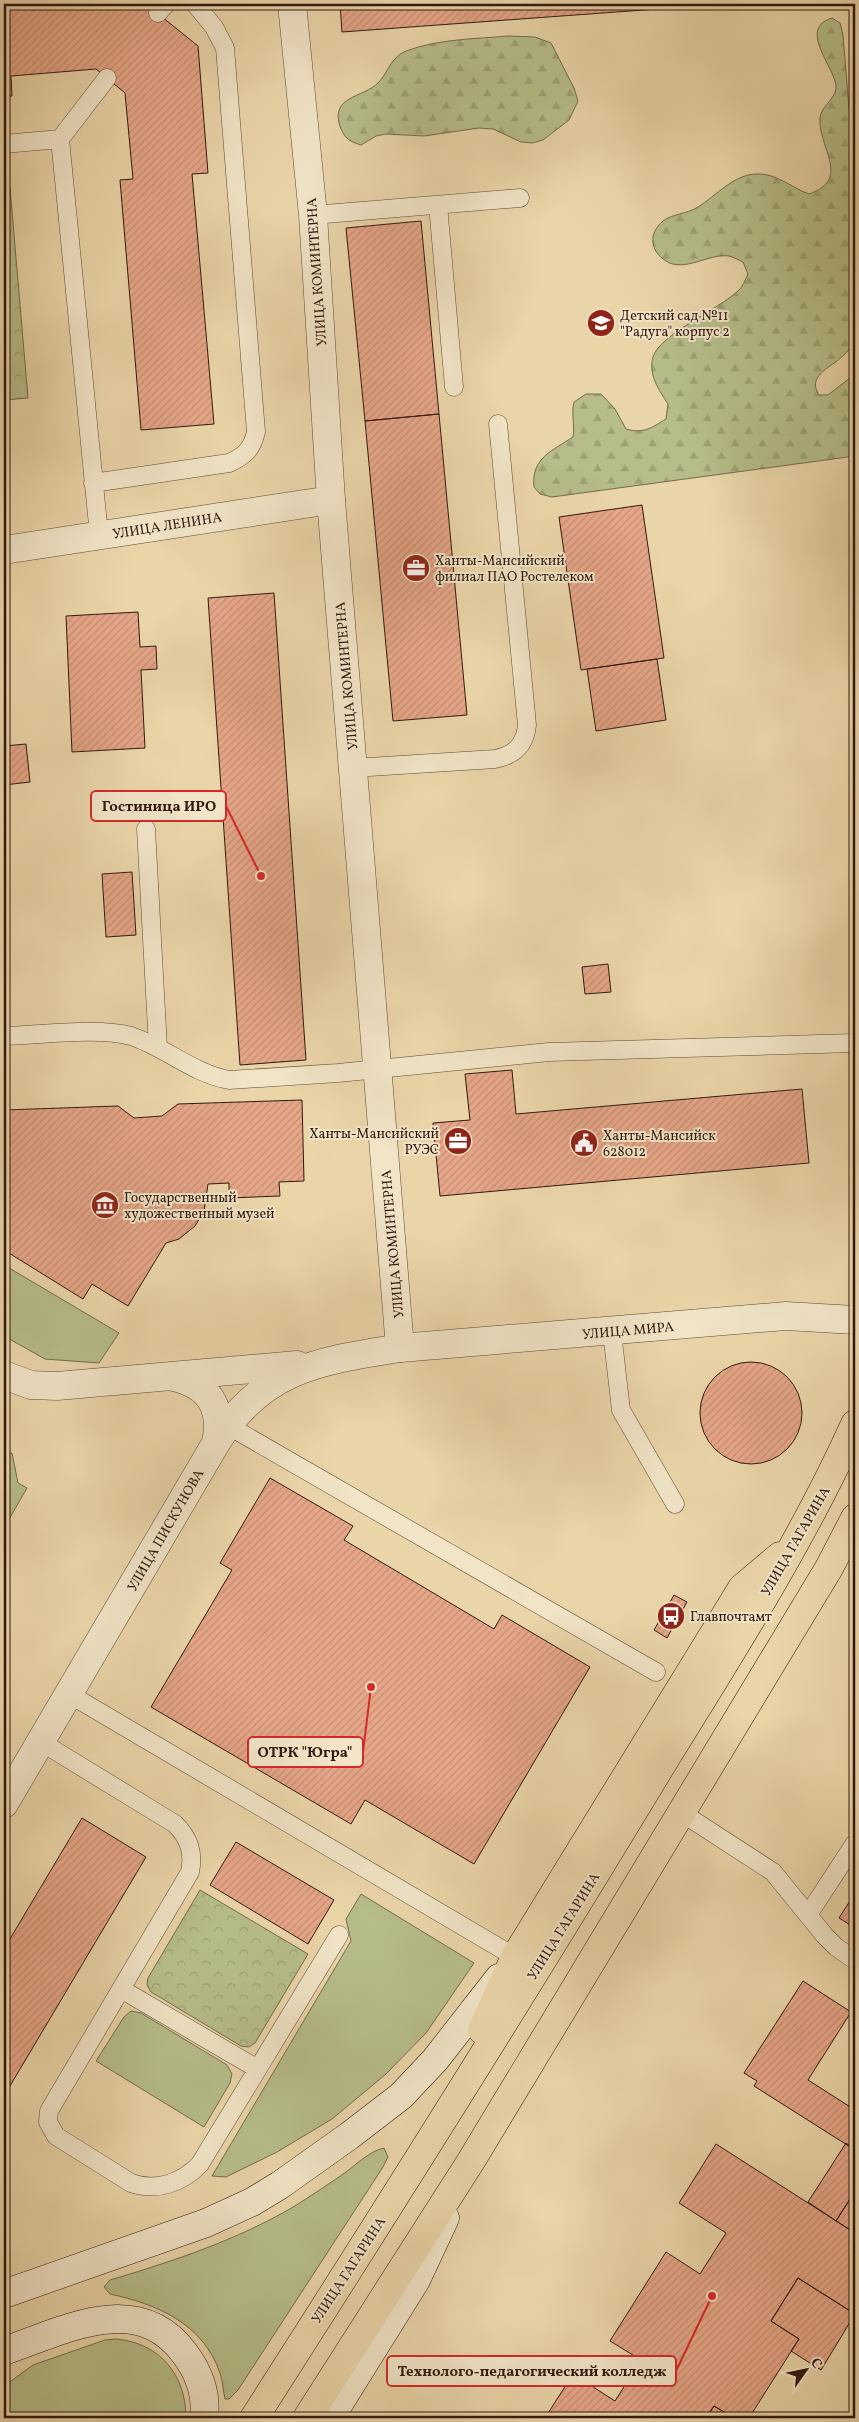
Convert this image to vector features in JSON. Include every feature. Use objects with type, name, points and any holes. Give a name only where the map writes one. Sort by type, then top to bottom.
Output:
[{"type":"main road","name":"УЛИЦА ГАГАРИНА","points":[[254,2418],[433,2138],[638,1805],[796,1543],[832,1476],[855,1424]]},
{"type":"main road","points":[[315,2415],[830,1568],[855,1518]]},
{"type":"main road","points":[[433,2138],[515,1957],[742,1588],[796,1543]]},
{"type":"main road","points":[[515,1957],[638,1805]]},
{"type":"street","name":"УЛИЦА КОМИНТЕРНА","points":[[292,4],[313,215],[331,500],[400,1348]]},
{"type":"street","name":"УЛИЦА ЛЕНИНА","points":[[4,550],[331,500]]},
{"type":"street","name":"УЛИЦА МИРА","points":[[400,1348],[612,1332],[786,1316],[855,1320]]},
{"type":"street","name":"УЛИЦА ПИСКУНОВА","points":[[4,1804],[222,1434],[251,1398],[263,1389],[317,1363],[400,1348]]},
{"type":"street","points":[[4,1376],[31,1385],[57,1386],[317,1363]]},
{"type":"street","points":[[174,1377],[190,1380],[210,1398],[216,1409],[219,1428],[222,1434]]},
{"type":"street","points":[[4,2294],[206,2223],[252,2202],[306,2168],[401,2096],[435,2060],[515,1957]]},
{"type":"street","points":[[4,2351],[93,2320],[115,2317],[138,2322],[162,2332],[181,2348],[195,2367],[202,2385],[206,2405],[204,2418]]},
{"type":"lane","points":[[92,482],[229,463],[241,458],[253,446],[256,432],[225,48],[214,26],[195,4]]},
{"type":"lane","points":[[99,535],[92,482],[60,139],[107,78]]},
{"type":"lane","points":[[4,144],[60,139]]},
{"type":"lane","points":[[313,215],[520,198]]},
{"type":"lane","points":[[438,205],[454,387]]},
{"type":"lane","points":[[353,768],[495,759],[512,754],[524,741],[527,725],[498,424]]},
{"type":"lane","points":[[146,829],[158,1048]]},
{"type":"lane","points":[[4,1036],[112,1032],[132,1037],[158,1048],[213,1077],[229,1080],[378,1069],[549,1052],[853,1043]]},
{"type":"lane","points":[[612,1332],[621,1410],[675,1504]]},
{"type":"lane","points":[[222,1434],[656,1672]]},
{"type":"lane","points":[[69,1694],[515,1957]]},
{"type":"lane","points":[[40,1742],[175,1824],[186,1835],[191,1848],[192,1862],[190,1872],[49,2111],[48,2122],[56,2136],[131,2182],[141,2186],[153,2187],[180,2180],[190,2174],[200,2164],[256,2068],[339,1935]]},
{"type":"lane","points":[[682,1813],[773,1872],[836,1947],[855,1960]]},
{"type":"lane","points":[[808,1915],[855,1843]]},
{"type":"lane","points":[[122,1990],[256,2068]]},
{"type":"green space","points":[[832,18],[840,23],[843,35],[855,181],[855,344],[819,375],[815,384],[819,395],[828,395],[855,374],[855,456],[552,497],[540,494],[534,487],[534,477],[539,462],[551,451],[573,437],[574,402],[586,394],[601,394],[615,409],[626,429],[643,430],[666,419],[668,404],[653,376],[653,357],[666,340],[738,291],[748,274],[743,262],[729,256],[713,257],[681,265],[666,261],[654,247],[653,237],[658,226],[675,215],[698,207],[726,186],[749,175],[764,174],[771,176],[809,194],[822,188],[829,180],[830,162],[823,140],[820,118],[836,88],[835,80],[821,50],[818,31],[822,23]]},
{"type":"green space","points":[[508,36],[535,37],[551,43],[574,88],[578,101],[569,120],[543,140],[532,143],[521,142],[493,129],[479,128],[424,136],[386,134],[376,136],[361,145],[354,143],[344,135],[338,118],[339,110],[343,104],[379,82],[396,57],[406,51],[431,44]]},
{"type":"green space","points":[[10,188],[28,398],[4,400],[4,189]]},
{"type":"green space","points":[[4,1265],[119,1333],[99,1363],[45,1359],[4,1336]]},
{"type":"green space","points":[[12,1453],[18,1483],[27,1488],[4,1528],[4,1454]]},
{"type":"green space","points":[[200,1890],[308,1954],[255,2043],[249,2047],[241,2046],[151,1992],[147,1985],[148,1978]]},
{"type":"green space","points":[[361,1894],[474,1963],[426,2033],[386,2074],[332,2119],[277,2152],[226,2177],[212,2176],[351,1941],[346,1919]]},
{"type":"green space","points":[[131,2011],[141,2013],[227,2065],[232,2074],[230,2083],[204,2127],[96,2061],[124,2017]]},
{"type":"green space","points":[[384,2148],[388,2157],[383,2167],[238,2390],[229,2399],[225,2399],[221,2376],[212,2356],[202,2341],[190,2329],[176,2318],[161,2310],[110,2294],[104,2287],[110,2280],[205,2249],[251,2229],[295,2206],[369,2155]]},
{"type":"green space","points":[[116,2339],[146,2347],[168,2364],[181,2388],[185,2402],[186,2418],[4,2418],[4,2384],[33,2365],[105,2340]]},
{"type":"building","points":[[4,4],[146,4],[198,46],[208,173],[192,174],[214,424],[141,430],[120,180],[133,179],[125,93],[96,69],[11,76],[12,96],[4,97]]},
{"type":"building","points":[[340,4],[726,4],[342,32]]},
{"type":"building","points":[[421,221],[439,414],[365,421],[346,228]]},
{"type":"building","name":"Ханты-Мансийский филиал ПАО Ростелеком","points":[[439,414],[467,715],[393,721],[365,421]]},
{"type":"building","points":[[642,505],[664,658],[581,670],[559,517]]},
{"type":"building","points":[[274,593],[306,1060],[240,1065],[208,598]]},
{"type":"building","points":[[138,612],[140,647],[156,646],[157,669],[141,670],[145,748],[72,752],[66,616]]},
{"type":"building","points":[[657,659],[666,720],[596,731],[587,669]]},
{"type":"building","points":[[26,744],[30,782],[4,785],[4,746]]},
{"type":"building","points":[[132,872],[136,935],[106,937],[102,874]]},
{"type":"building","points":[[608,964],[611,992],[585,994],[582,967]]},
{"type":"building","points":[[512,1070],[516,1114],[802,1089],[809,1163],[440,1196],[433,1123],[470,1120],[465,1074]]},
{"type":"building","name":"Государственный художественный музей","points":[[302,1100],[304,1181],[279,1182],[280,1196],[229,1198],[229,1183],[208,1184],[204,1211],[195,1226],[179,1239],[166,1243],[128,1306],[92,1284],[83,1299],[4,1250],[4,1110],[118,1106],[134,1118],[162,1116],[178,1104]]},
{"type":"building","points":[[751,1362],[770,1366],[787,1377],[798,1394],[802,1413],[798,1432],[787,1449],[770,1460],[751,1464],[732,1460],[715,1449],[704,1432],[700,1413],[704,1394],[715,1377],[732,1366]]},
{"type":"building","points":[[270,1478],[353,1526],[344,1540],[494,1629],[502,1615],[590,1667],[474,1864],[365,1800],[351,1824],[151,1707],[232,1570],[220,1563]]},
{"type":"building","points":[[674,1595],[687,1602],[667,1638],[654,1630]]},
{"type":"building","points":[[82,1818],[146,1857],[4,2096],[4,1949]]},
{"type":"building","points":[[236,1842],[334,1900],[308,1944],[210,1885]]},
{"type":"building","points":[[855,1893],[855,1928],[839,1918]]},
{"type":"building","points":[[803,1981],[851,2012],[808,2080],[855,2110],[855,2150],[754,2086],[757,2081],[744,2073]]},
{"type":"building","points":[[846,2143],[855,2150],[855,2191],[836,2221],[808,2202]]},
{"type":"building","points":[[716,2144],[855,2233],[855,2314],[798,2278],[771,2321],[799,2339],[749,2418],[734,2418],[714,2406],[706,2418],[545,2418],[573,2374],[615,2401],[641,2360],[610,2341],[666,2252],[700,2274],[726,2233],[679,2203]]},
{"type":"building","points":[[855,2191],[855,2233],[836,2221]]},
{"type":"building","points":[[798,2278],[855,2314],[821,2370],[791,2351],[799,2339],[771,2321]]},
{"type":"building","points":[[714,2406],[734,2418],[706,2418]]},
{"type":"place","name":"Детский сад №11 \"Радуга\" корпус 2","points":[[601,323]]},
{"type":"place","name":"Ханты-Мансийский филиал ПАО Ростелеком","points":[[416,568]]},
{"type":"place","name":"Гостиница ИРО","points":[[261,876]]},
{"type":"place","name":"Ханты-Мансийский РУЭС","points":[[458,1141]]},
{"type":"place","name":"Ханты-Мансийск 628012","points":[[584,1143]]},
{"type":"place","name":"Государственный художественный музей","points":[[105,1205]]},
{"type":"place","name":"Главпочтамт","points":[[671,1616]]},
{"type":"place","name":"ОТРК \"Югра\"","points":[[371,1687]]},
{"type":"place","name":"Технолого-педагогический колледж","points":[[712,2296]]}]
